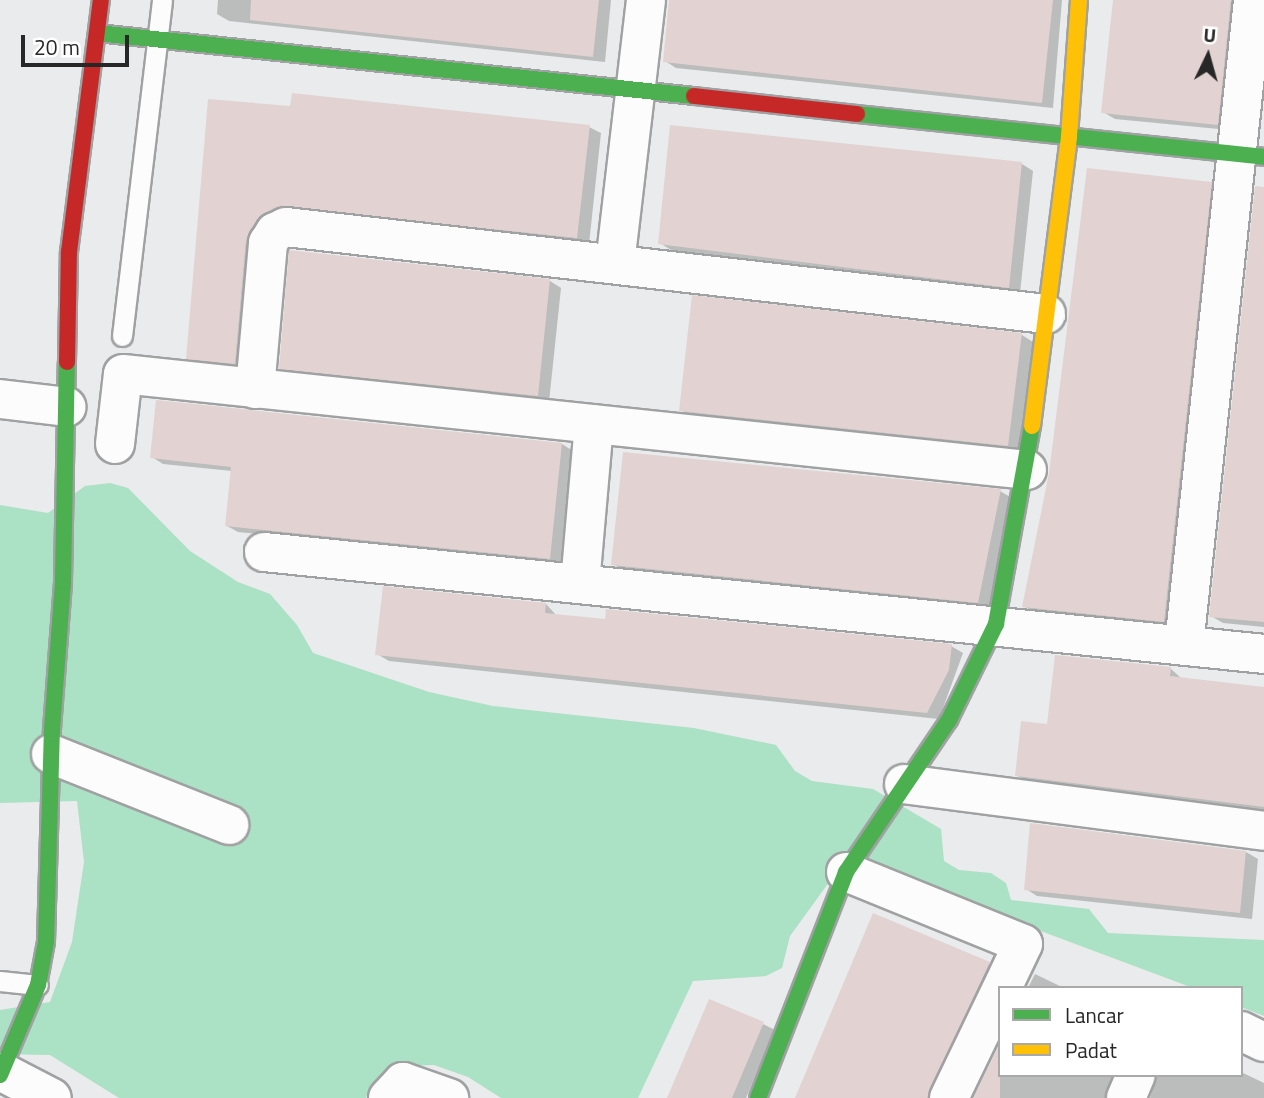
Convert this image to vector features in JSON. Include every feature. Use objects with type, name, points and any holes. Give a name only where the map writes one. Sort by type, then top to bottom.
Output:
[{"type":"street","points":[[52,1098],[1,1074],[38,985],[46,942],[51,754],[63,581],[69,252],[101,0]]},
{"type":"street","points":[[615,264],[646,0]]},
{"type":"street","points":[[758,1098],[846,872],[949,720],[996,624],[1027,470],[1069,136],[1079,0]]},
{"type":"street","points":[[1184,645],[1250,156],[1253,0]]},
{"type":"street","points":[[97,33],[1250,156]]},
{"type":"street","points":[[255,389],[268,243],[275,232],[286,226],[1046,314]]},
{"type":"street","points":[[116,444],[123,374],[1027,470]]},
{"type":"street","points":[[0,399],[67,407]]},
{"type":"street","points":[[580,584],[594,425]]},
{"type":"street","points":[[264,552],[996,624],[1264,654]]},
{"type":"street","points":[[51,754],[229,825]]},
{"type":"street","points":[[904,784],[1264,831]]},
{"type":"street","points":[[846,872],[1023,944],[1003,986]]},
{"type":"street","points":[[948,1098],[998,996]]},
{"type":"street","points":[[1243,1032],[1264,1042]]},
{"type":"street","points":[[1126,1098],[1135,1077]]},
{"type":"street","points":[[388,1098],[403,1082],[449,1098]]},
{"type":"lane","points":[[122,336],[162,0]]},
{"type":"lane","points":[[0,981],[38,985]]},
{"type":"green space","points":[[110,483],[128,488],[190,551],[238,582],[270,594],[297,625],[313,653],[429,692],[493,706],[694,728],[776,745],[795,771],[812,781],[873,789],[941,829],[944,861],[959,870],[991,873],[1006,883],[1011,900],[1089,909],[1108,933],[1264,940],[1264,1016],[1243,1008],[1243,986],[1188,986],[987,911],[835,874],[790,936],[782,968],[766,976],[693,981],[638,1098],[501,1098],[468,1077],[434,1065],[404,1066],[372,1085],[366,1098],[119,1098],[50,1055],[0,1054],[0,1010],[50,1002],[72,942],[84,862],[77,801],[0,803],[0,505],[48,513],[85,486]]},
{"type":"building","points":[[251,0],[599,0],[593,57],[250,20]]},
{"type":"building","points":[[669,0],[1053,0],[1042,103],[663,62]]},
{"type":"building","points":[[1113,0],[1231,0],[1218,125],[1101,113]]},
{"type":"building","points":[[292,93],[590,125],[577,238],[277,207],[257,220],[246,240],[235,364],[186,359],[208,99],[290,106]]},
{"type":"building","points":[[670,125],[1022,162],[1009,288],[658,244]]},
{"type":"building","points":[[1087,168],[1212,182],[1164,622],[1022,607],[1049,473]]},
{"type":"building","points":[[1255,186],[1264,187],[1264,622],[1209,617]]},
{"type":"building","points":[[289,250],[550,279],[538,396],[279,369]]},
{"type":"building","points":[[692,295],[1022,333],[1008,446],[679,411]]},
{"type":"building","points":[[156,400],[562,443],[550,559],[225,526],[231,467],[150,458]]},
{"type":"building","points":[[623,452],[1001,489],[978,603],[611,565]]},
{"type":"building","points":[[383,586],[546,603],[545,613],[605,619],[606,609],[952,644],[949,670],[927,713],[375,655]]},
{"type":"building","points":[[1055,655],[1171,667],[1170,676],[1264,687],[1264,807],[1015,776],[1021,721],[1047,724]]},
{"type":"building","points":[[1030,823],[1246,851],[1240,913],[1024,890]]},
{"type":"building","points":[[873,913],[990,962],[927,1098],[795,1098]]},
{"type":"building","points":[[709,999],[764,1022],[732,1098],[667,1098]]},
{"type":"building","points":[[998,1047],[1000,1098],[973,1098]]},
{"type":"traffic: fast","points":[[97,33],[694,96]]},
{"type":"traffic: fast","points":[[857,114],[1264,157]]},
{"type":"traffic: fast","points":[[0,1075],[38,985],[46,942],[52,729],[63,581],[67,362]]},
{"type":"traffic: fast","points":[[758,1098],[846,872],[949,720],[996,624],[1032,426]]},
{"type":"traffic: slow","points":[[1032,426],[1069,136],[1079,0]]},
{"type":"traffic: jam","points":[[67,362],[69,252],[101,0]]},
{"type":"traffic: jam","points":[[694,96],[857,114]]}]
